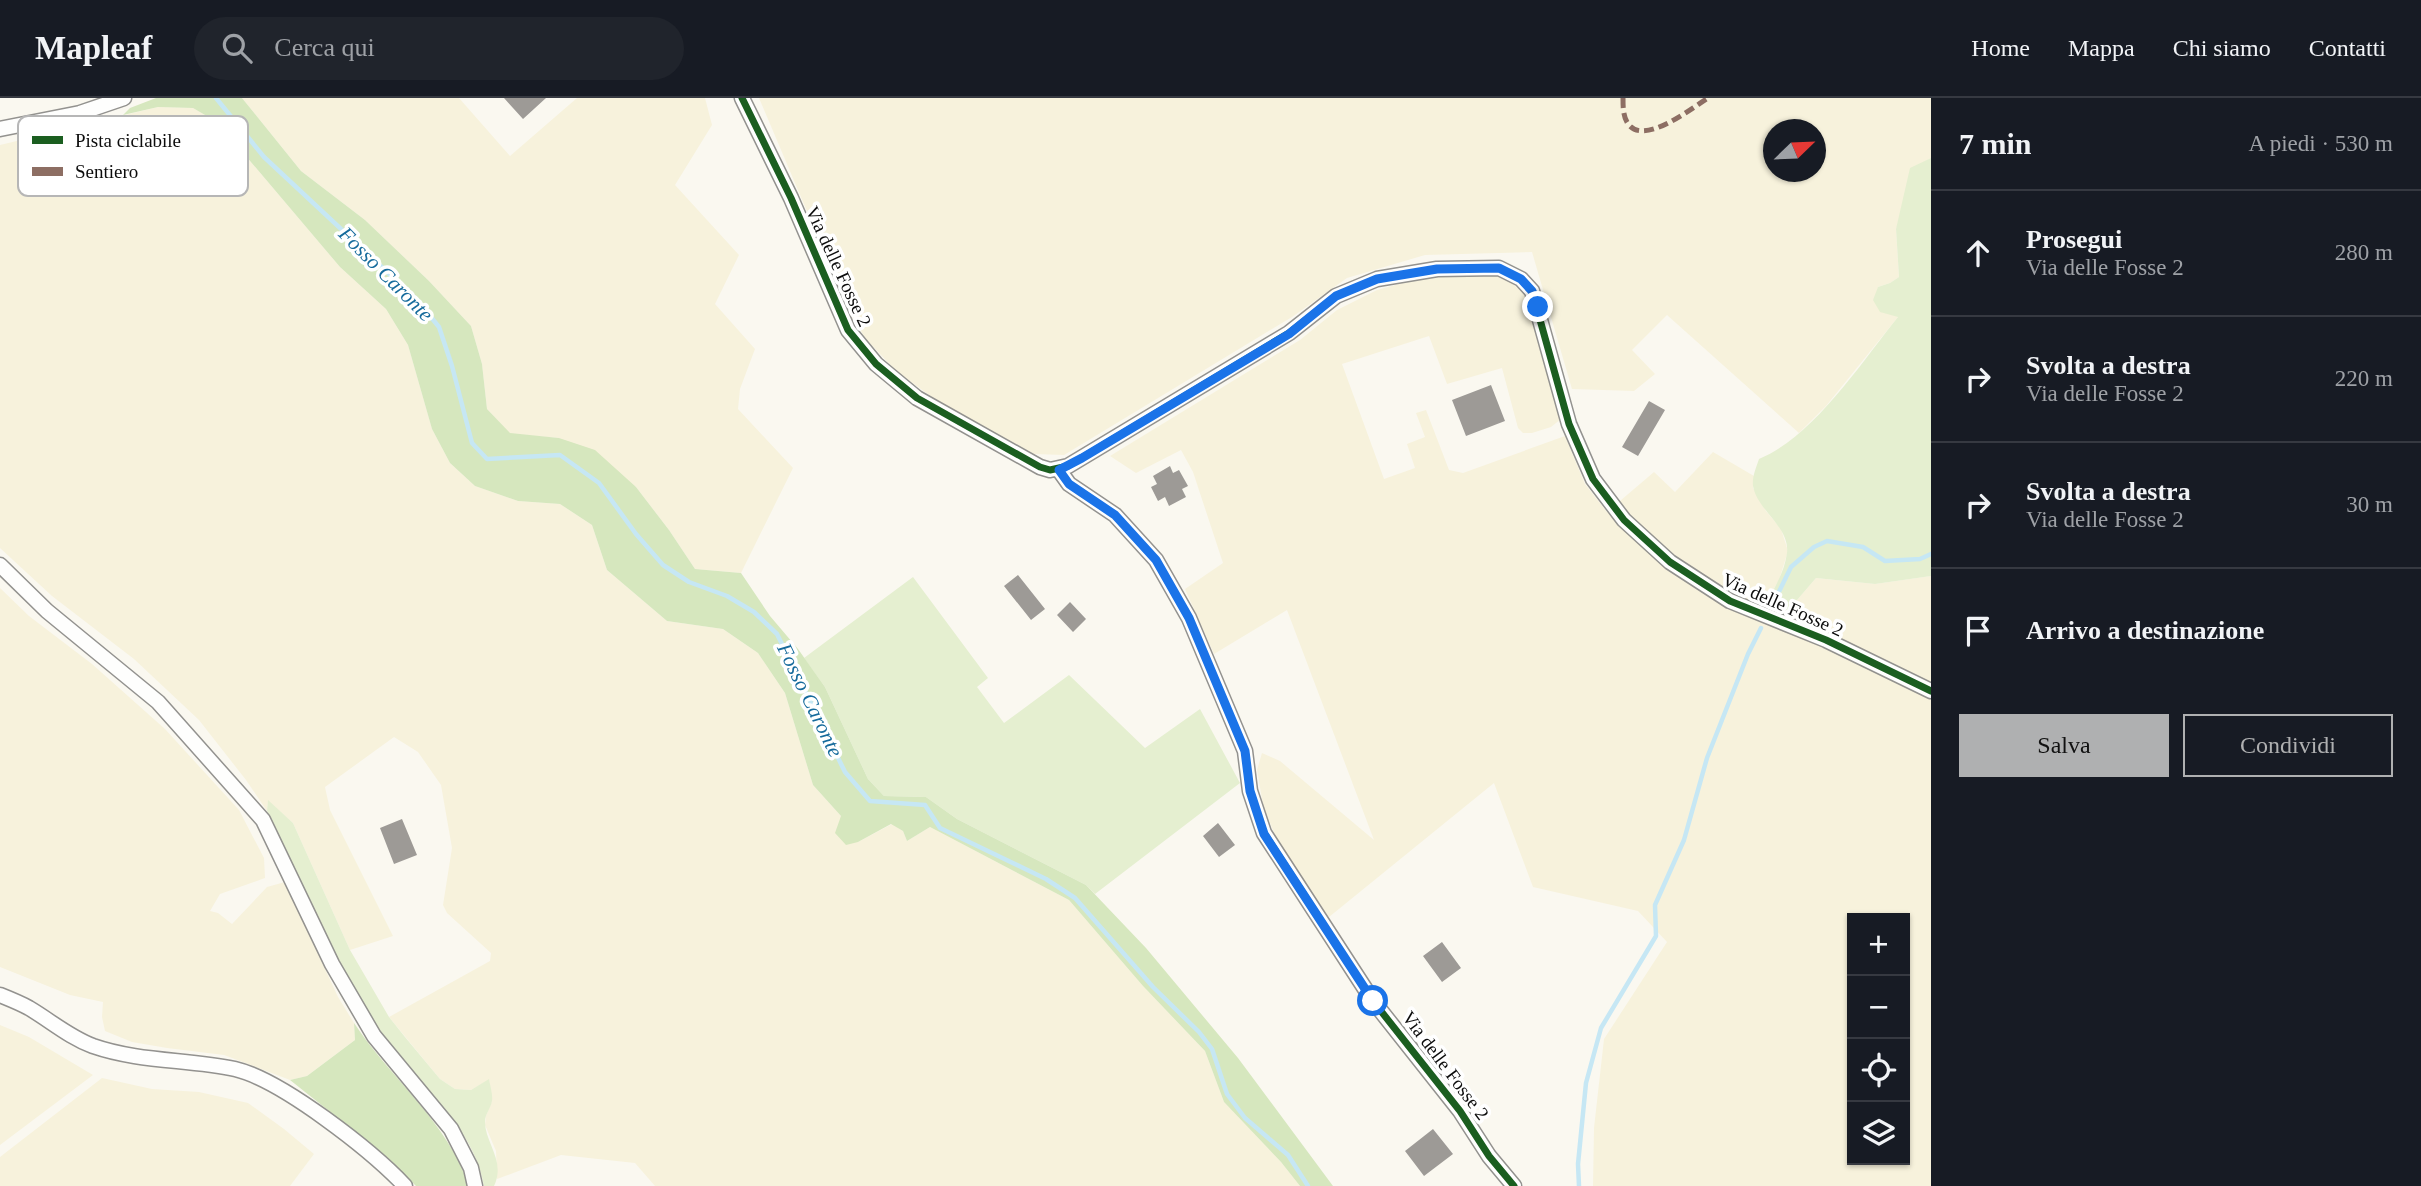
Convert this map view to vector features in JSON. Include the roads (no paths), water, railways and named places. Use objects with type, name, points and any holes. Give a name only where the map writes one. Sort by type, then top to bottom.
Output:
[{"type":"street","points":[[64,116],[124,98]]},
{"type":"street","name":"Via delle Fosse 2","points":[[742,98],[791,198],[848,330],[876,364],[917,398],[1040,467],[1059,470],[1082,458],[1289,334],[1336,296],[1377,279],[1437,269],[1499,268],[1521,279],[1532,291],[1569,424],[1593,480],[1624,520],[1670,562],[1730,601],[1826,640],[1931,691]]},
{"type":"street","points":[[0,128],[18,125]]},
{"type":"street","name":"Via delle Fosse 2","points":[[1059,470],[1069,484],[1115,515],[1156,560],[1189,618],[1245,751],[1250,791],[1264,834],[1373,1001],[1460,1111],[1489,1156],[1514,1186]]},
{"type":"street","points":[[0,565],[47,611],[158,702],[263,820],[332,964],[374,1036],[451,1129],[471,1168],[475,1186]]},
{"type":"street","points":[[0,995],[30,1009],[62,1031],[91,1045],[130,1055],[237,1070],[266,1082],[290,1095],[384,1163],[405,1186]]},
{"type":"waterway","name":"Fosso Caronte","points":[[216,98],[231,116]]},
{"type":"waterway","name":"Fosso Caronte","points":[[248,137],[264,157],[417,300],[439,327],[472,443],[487,459],[560,455],[599,483],[636,534],[663,565],[689,582],[727,596],[754,612],[777,634],[845,772],[870,801],[925,805],[940,828],[1046,879],[1075,898],[1153,987],[1199,1032],[1212,1049],[1227,1094],[1245,1118],[1288,1155],[1308,1186]]},
{"type":"waterway","points":[[1773,604],[1791,567],[1814,547],[1827,541],[1863,547],[1885,561],[1920,559],[1931,554]]},
{"type":"waterway","points":[[1579,1186],[1578,1164],[1586,1083],[1601,1028],[1656,936],[1655,905],[1684,840],[1707,758],[1761,628]]}]
